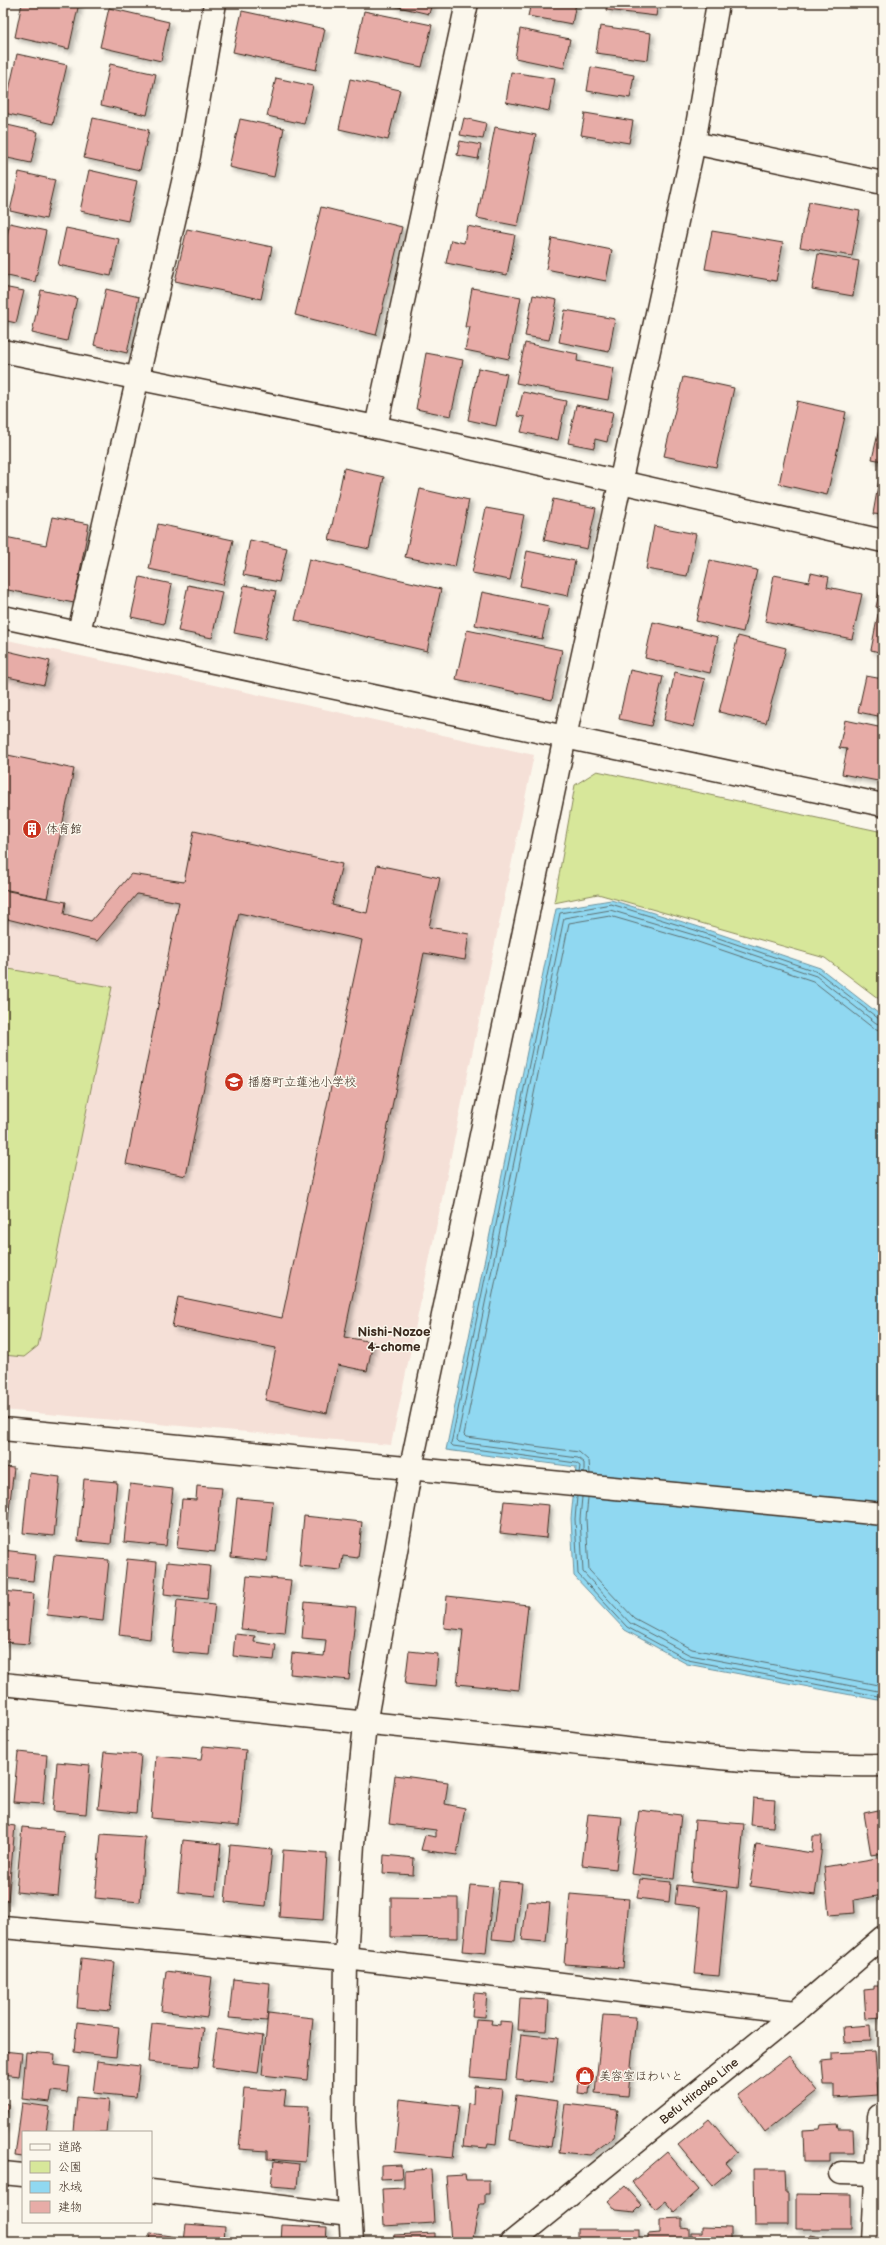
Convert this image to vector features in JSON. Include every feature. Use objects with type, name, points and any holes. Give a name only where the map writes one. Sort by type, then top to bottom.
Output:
[{"type":"street","points":[[80,632],[189,156],[215,3]]},
{"type":"street","points":[[376,427],[468,3]]},
{"type":"street","points":[[352,2242],[344,2120],[346,1958],[353,1844],[365,1724],[411,1467],[565,737],[694,143],[718,3]]},
{"type":"street","points":[[694,143],[883,183]]},
{"type":"street","points":[[3,351],[376,427],[883,541]]},
{"type":"street","points":[[3,617],[80,632],[883,805]]},
{"type":"street","points":[[3,1429],[411,1467],[883,1514]]},
{"type":"street","points":[[3,1684],[365,1724],[819,1765],[883,1765]]},
{"type":"street","points":[[3,1927],[346,1958],[796,2012]]},
{"type":"street","name":"Befu Hiraoka Line","points":[[512,2242],[796,2012],[883,1937]]},
{"type":"street","points":[[872,2242],[879,2116],[883,2115]]},
{"type":"street","points":[[3,2173],[22,2175]]},
{"type":"street","points":[[841,2174],[876,2174]]},
{"type":"street","points":[[152,2190],[350,2215]]},
{"type":"shaded area","name":"播磨町立蓮池小学校","points":[[3,639],[534,755],[391,1445],[3,1410]]},
{"type":"green space","points":[[597,771],[883,832],[883,898],[878,928],[883,940],[883,1002],[825,958],[598,894],[554,903],[575,785]]},
{"type":"green space","points":[[3,968],[112,987],[38,1346],[24,1357],[3,1355]]},
{"type":"water","points":[[611,900],[696,926],[820,968],[883,1017],[883,1701],[687,1664],[625,1630],[574,1576],[571,1518],[576,1467],[446,1450],[556,909]]},
{"type":"building","points":[[22,3],[79,3],[69,49],[15,37]]},
{"type":"building","points":[[395,3],[432,3],[429,14],[394,6]]},
{"type":"building","points":[[531,3],[576,3],[572,24],[528,16]]},
{"type":"building","points":[[607,3],[658,3],[656,16],[606,10]]},
{"type":"building","points":[[109,8],[169,22],[161,61],[100,47]]},
{"type":"building","points":[[242,11],[325,29],[316,70],[233,52]]},
{"type":"building","points":[[364,11],[432,25],[422,67],[355,53]]},
{"type":"building","points":[[600,26],[651,33],[648,60],[596,53]]},
{"type":"building","points":[[520,29],[570,39],[564,68],[515,58]]},
{"type":"building","points":[[17,54],[67,65],[53,124],[4,113]]},
{"type":"building","points":[[110,64],[156,74],[147,115],[101,105]]},
{"type":"building","points":[[591,67],[634,75],[630,98],[587,91]]},
{"type":"building","points":[[511,72],[555,79],[549,111],[506,102]]},
{"type":"building","points":[[276,78],[313,86],[304,124],[267,116]]},
{"type":"building","points":[[350,79],[400,90],[388,140],[339,129]]},
{"type":"building","points":[[585,113],[633,121],[629,143],[581,135]]},
{"type":"building","points":[[93,118],[149,130],[140,170],[84,158]]},
{"type":"building","points":[[464,118],[486,123],[483,139],[460,135]]},
{"type":"building","points":[[240,119],[284,128],[274,177],[229,167]]},
{"type":"building","points":[[3,124],[38,132],[31,163],[3,157]]},
{"type":"building","points":[[495,127],[536,135],[518,226],[477,218]]},
{"type":"building","points":[[460,141],[481,145],[478,159],[457,155]]},
{"type":"building","points":[[89,170],[137,181],[128,221],[80,211]]},
{"type":"building","points":[[19,172],[55,180],[46,219],[10,211]]},
{"type":"building","points":[[809,202],[860,211],[852,256],[800,247]]},
{"type":"building","points":[[321,207],[402,227],[376,335],[295,315]]},
{"type":"building","points":[[10,223],[46,231],[35,282],[3,275],[3,251]]},
{"type":"building","points":[[467,226],[515,235],[507,275],[446,263],[451,240],[464,243]]},
{"type":"building","points":[[66,228],[119,239],[111,276],[58,265]]},
{"type":"building","points":[[187,229],[272,247],[261,299],[175,281]]},
{"type":"building","points":[[712,231],[783,243],[776,281],[705,269]]},
{"type":"building","points":[[552,238],[612,250],[606,281],[546,269]]},
{"type":"building","points":[[818,254],[859,261],[853,296],[812,289]]},
{"type":"building","points":[[3,287],[24,291],[16,323],[3,320]]},
{"type":"building","points":[[472,288],[521,297],[509,359],[465,350],[470,327],[465,327]]},
{"type":"building","points":[[106,289],[139,297],[127,353],[94,345]]},
{"type":"building","points":[[41,290],[77,298],[67,341],[32,333]]},
{"type":"building","points":[[533,295],[557,300],[549,340],[525,336]]},
{"type":"building","points":[[565,310],[615,319],[609,352],[559,342]]},
{"type":"building","points":[[525,343],[578,354],[577,361],[614,368],[608,400],[516,383]]},
{"type":"building","points":[[426,353],[463,360],[451,416],[416,409]]},
{"type":"building","points":[[478,368],[507,374],[496,426],[468,420]]},
{"type":"building","points":[[683,377],[734,388],[716,467],[664,456]]},
{"type":"building","points":[[523,392],[566,401],[558,440],[521,432],[525,417],[517,416]]},
{"type":"building","points":[[797,401],[846,412],[827,495],[779,484]]},
{"type":"building","points":[[576,405],[613,412],[607,442],[595,439],[594,448],[568,443]]},
{"type":"building","points":[[880,425],[883,426],[883,461],[872,459]]},
{"type":"building","points":[[344,468],[384,477],[369,549],[329,540]]},
{"type":"building","points":[[880,474],[883,475],[883,515],[873,514]]},
{"type":"building","points":[[420,489],[469,500],[455,567],[405,557]]},
{"type":"building","points":[[553,499],[596,508],[587,549],[544,540]]},
{"type":"building","points":[[486,508],[524,515],[510,580],[472,573]]},
{"type":"building","points":[[52,517],[89,524],[74,603],[3,589],[3,549],[5,537],[46,545]]},
{"type":"building","points":[[158,524],[233,540],[223,585],[149,569]]},
{"type":"building","points":[[654,526],[696,534],[687,576],[646,569]]},
{"type":"building","points":[[250,540],[287,548],[279,582],[243,575]]},
{"type":"building","points":[[527,551],[575,561],[568,596],[520,586]]},
{"type":"building","points":[[309,559],[441,589],[427,651],[295,620]]},
{"type":"building","points":[[710,560],[757,570],[743,632],[696,621]]},
{"type":"building","points":[[811,573],[829,577],[827,587],[862,594],[852,639],[765,621],[774,575],[809,582]]},
{"type":"building","points":[[883,575],[883,609],[876,607]]},
{"type":"building","points":[[140,577],[172,584],[164,624],[131,617]]},
{"type":"building","points":[[188,585],[222,592],[212,638],[178,631]]},
{"type":"building","points":[[244,585],[276,591],[265,639],[234,633]]},
{"type":"building","points":[[482,592],[549,606],[542,639],[475,625]]},
{"type":"building","points":[[878,614],[883,615],[883,653],[871,650]]},
{"type":"building","points":[[653,622],[718,637],[710,673],[645,658]]},
{"type":"building","points":[[467,630],[562,650],[552,700],[456,679]]},
{"type":"building","points":[[738,636],[786,648],[766,723],[719,712]]},
{"type":"building","points":[[3,650],[50,661],[44,685],[3,676]]},
{"type":"building","points":[[630,670],[663,677],[651,726],[619,719]]},
{"type":"building","points":[[675,672],[705,679],[694,727],[664,720]]},
{"type":"building","points":[[866,676],[883,679],[883,717],[858,712]]},
{"type":"building","points":[[845,720],[883,728],[883,782],[842,774],[847,749],[839,748]]},
{"type":"building","name":"体育館","points":[[3,754],[74,769],[47,898],[3,889]]},
{"type":"building","points":[[194,831],[342,864],[332,905],[367,913],[377,865],[440,878],[429,927],[469,934],[465,960],[424,953],[344,1337],[373,1342],[367,1371],[338,1365],[327,1413],[265,1400],[276,1348],[172,1327],[178,1297],[282,1318],[362,940],[239,913],[186,1176],[126,1164],[179,902],[137,894],[97,941],[3,918],[3,890],[66,902],[64,914],[91,921],[131,874],[184,882]]},
{"type":"building","points":[[3,1467],[14,1468],[7,1527],[3,1527]]},
{"type":"building","points":[[29,1473],[60,1477],[54,1536],[23,1533]]},
{"type":"building","points":[[84,1479],[117,1482],[111,1544],[78,1541]]},
{"type":"building","points":[[130,1484],[173,1489],[166,1546],[124,1542]]},
{"type":"building","points":[[197,1486],[222,1488],[215,1552],[177,1548],[182,1499],[196,1500]]},
{"type":"building","points":[[237,1498],[273,1501],[267,1561],[231,1557]]},
{"type":"building","points":[[504,1501],[549,1505],[546,1538],[500,1533]]},
{"type":"building","points":[[304,1516],[362,1522],[358,1558],[343,1556],[341,1570],[299,1566]]},
{"type":"building","points":[[3,1550],[36,1554],[33,1581],[3,1578]]},
{"type":"building","points":[[54,1555],[109,1560],[103,1621],[47,1615]]},
{"type":"building","points":[[127,1559],[157,1562],[150,1639],[119,1635]]},
{"type":"building","points":[[167,1562],[210,1566],[207,1599],[164,1594]]},
{"type":"building","points":[[247,1576],[291,1580],[285,1633],[241,1629]]},
{"type":"building","points":[[3,1591],[34,1594],[29,1644],[3,1642]]},
{"type":"building","points":[[447,1596],[528,1605],[519,1690],[457,1684],[463,1630],[444,1628]]},
{"type":"building","points":[[177,1600],[215,1604],[209,1655],[172,1652]]},
{"type":"building","points":[[305,1602],[356,1607],[349,1680],[290,1674],[292,1653],[324,1656],[326,1640],[302,1638]]},
{"type":"building","points":[[235,1634],[255,1636],[254,1642],[276,1645],[274,1660],[233,1656]]},
{"type":"building","points":[[409,1651],[438,1654],[435,1687],[405,1684]]},
{"type":"building","points":[[203,1746],[246,1750],[239,1826],[151,1818],[156,1756],[201,1760]]},
{"type":"building","points":[[18,1752],[47,1755],[43,1804],[13,1802]]},
{"type":"building","points":[[104,1752],[141,1755],[136,1813],[98,1809]]},
{"type":"building","points":[[57,1762],[90,1765],[86,1814],[53,1811]]},
{"type":"building","points":[[395,1775],[448,1782],[445,1804],[465,1808],[457,1855],[421,1850],[425,1835],[436,1837],[436,1830],[389,1824]]},
{"type":"building","points":[[753,1798],[775,1800],[773,1827],[751,1825]]},
{"type":"building","points":[[883,1809],[883,1853],[871,1855],[864,1813]]},
{"type":"building","points":[[639,1810],[681,1815],[674,1879],[631,1874]]},
{"type":"building","points":[[588,1814],[622,1817],[616,1869],[582,1865]]},
{"type":"building","points":[[695,1820],[744,1824],[738,1888],[691,1882]]},
{"type":"building","points":[[3,1824],[15,1826],[8,1901],[3,1901]]},
{"type":"building","points":[[22,1827],[64,1831],[58,1896],[16,1892]]},
{"type":"building","points":[[101,1834],[145,1837],[140,1902],[95,1898]]},
{"type":"building","points":[[813,1836],[822,1836],[815,1895],[750,1886],[756,1844],[812,1853]]},
{"type":"building","points":[[183,1840],[221,1844],[216,1896],[178,1892]]},
{"type":"building","points":[[230,1845],[272,1849],[266,1906],[225,1902]]},
{"type":"building","points":[[283,1850],[327,1853],[323,1920],[279,1917]]},
{"type":"building","points":[[384,1855],[414,1858],[413,1875],[383,1873]]},
{"type":"building","points":[[883,1857],[883,1895],[854,1900],[855,1913],[829,1915],[824,1867]]},
{"type":"building","points":[[640,1879],[671,1882],[669,1902],[637,1898]]},
{"type":"building","points":[[499,1881],[522,1883],[515,1941],[492,1939]]},
{"type":"building","points":[[470,1885],[493,1887],[486,1953],[463,1951]]},
{"type":"building","points":[[677,1885],[727,1891],[719,1976],[695,1974],[701,1907],[675,1904]]},
{"type":"building","points":[[570,1894],[629,1899],[623,1968],[564,1964]]},
{"type":"building","points":[[391,1897],[458,1898],[458,1938],[391,1937]]},
{"type":"building","points":[[527,1901],[550,1903],[546,1942],[522,1940]]},
{"type":"building","points":[[81,1958],[115,1962],[110,2011],[77,2008]]},
{"type":"building","points":[[166,1971],[212,1977],[207,2017],[161,2011]]},
{"type":"building","points":[[233,1979],[270,1983],[267,2021],[229,2018]]},
{"type":"building","points":[[874,1986],[883,1986],[883,2018],[866,2019],[864,1990],[874,1989]]},
{"type":"building","points":[[474,1993],[487,1994],[485,2017],[472,2016]]},
{"type":"building","points":[[520,1998],[549,2000],[547,2031],[518,2030]]},
{"type":"building","points":[[268,2013],[313,2018],[307,2080],[262,2075]]},
{"type":"building","points":[[603,2015],[636,2017],[628,2096],[595,2093]]},
{"type":"building","points":[[476,2019],[492,2020],[491,2024],[500,2025],[500,2021],[512,2022],[506,2080],[470,2077]]},
{"type":"building","points":[[77,2022],[119,2027],[116,2057],[74,2052]]},
{"type":"building","points":[[152,2023],[203,2028],[198,2067],[148,2062]]},
{"type":"building","points":[[881,2023],[883,2023],[883,2043],[881,2043]]},
{"type":"building","points":[[870,2025],[871,2041],[844,2042],[843,2027]]},
{"type":"building","points":[[217,2029],[263,2036],[258,2073],[212,2067]]},
{"type":"building","points":[[521,2034],[558,2038],[553,2083],[516,2079]]},
{"type":"building","points":[[3,2051],[22,2053],[19,2076],[3,2074]]},
{"type":"building","points":[[875,2051],[878,2095],[834,2098],[834,2085],[824,2085],[822,2061],[832,2060],[832,2053]]},
{"type":"building","points":[[26,2052],[55,2054],[54,2065],[70,2067],[67,2093],[52,2091],[50,2102],[22,2099]]},
{"type":"building","points":[[789,2056],[817,2091],[765,2132],[738,2095]]},
{"type":"building","points":[[97,2061],[140,2066],[136,2097],[93,2093]]},
{"type":"building","points":[[580,2072],[591,2073],[589,2094],[578,2093]]},
{"type":"building","points":[[474,2086],[502,2089],[496,2144],[488,2143],[487,2148],[463,2146],[468,2103],[473,2104]]},
{"type":"building","points":[[244,2088],[286,2091],[284,2105],[309,2106],[305,2162],[267,2159],[267,2151],[239,2149]]},
{"type":"building","points":[[516,2095],[558,2101],[551,2147],[510,2140]]},
{"type":"building","points":[[77,2097],[109,2100],[106,2131],[74,2131]]},
{"type":"building","points":[[400,2099],[459,2106],[453,2158],[395,2152]]},
{"type":"building","points":[[3,2103],[8,2104],[5,2128],[3,2128]]},
{"type":"building","points":[[22,2103],[50,2107],[46,2131],[22,2131],[22,2157],[15,2156]]},
{"type":"building","points":[[565,2104],[618,2110],[614,2137],[590,2155],[559,2152]]},
{"type":"building","points":[[709,2119],[737,2152],[725,2163],[731,2170],[712,2186],[678,2145]]},
{"type":"building","points":[[837,2124],[838,2129],[853,2129],[854,2153],[830,2153],[830,2162],[804,2162],[803,2130],[820,2129],[821,2125]]},
{"type":"building","points":[[667,2152],[699,2190],[674,2212],[665,2201],[655,2209],[632,2182]]},
{"type":"building","points":[[274,2161],[299,2164],[297,2188],[271,2186]]},
{"type":"building","points":[[401,2165],[402,2178],[381,2179],[381,2166]]},
{"type":"building","points":[[431,2169],[434,2223],[384,2226],[382,2189],[404,2188],[404,2171]]},
{"type":"building","points":[[754,2169],[785,2169],[786,2193],[788,2193],[788,2225],[755,2225]]},
{"type":"building","points":[[465,2175],[466,2180],[489,2180],[489,2194],[485,2194],[485,2204],[480,2204],[472,2242],[451,2242],[446,2176]]},
{"type":"building","points":[[625,2186],[642,2205],[635,2212],[616,2210],[608,2201]]},
{"type":"building","points":[[796,2194],[851,2195],[851,2229],[796,2229]]},
{"type":"building","points":[[682,2218],[682,2227],[689,2228],[689,2242],[648,2242],[648,2234],[660,2233],[660,2219]]},
{"type":"building","points":[[186,2224],[225,2227],[224,2242],[184,2242]]},
{"type":"building","points":[[282,2225],[327,2227],[326,2242],[281,2242]]},
{"type":"building","points":[[702,2227],[731,2228],[731,2242],[691,2242],[691,2233],[702,2233]]},
{"type":"building","points":[[577,2229],[639,2229],[639,2242],[577,2242]]},
{"type":"building","points":[[150,2233],[177,2237],[176,2242],[149,2242]]},
{"type":"building","points":[[435,2233],[435,2242],[394,2242],[394,2235]]},
{"type":"building","points":[[811,2235],[845,2242],[809,2242]]},
{"type":"place","name":"体育館","points":[[32,829]]},
{"type":"place","name":"播磨町立蓮池小学校","points":[[234,1082]]},
{"type":"place","name":"美容室ほわいと","points":[[585,2076]]},
{"type":"district","name":"Nishi-Nozoe 4-chome","points":[[394,1338]]}]
